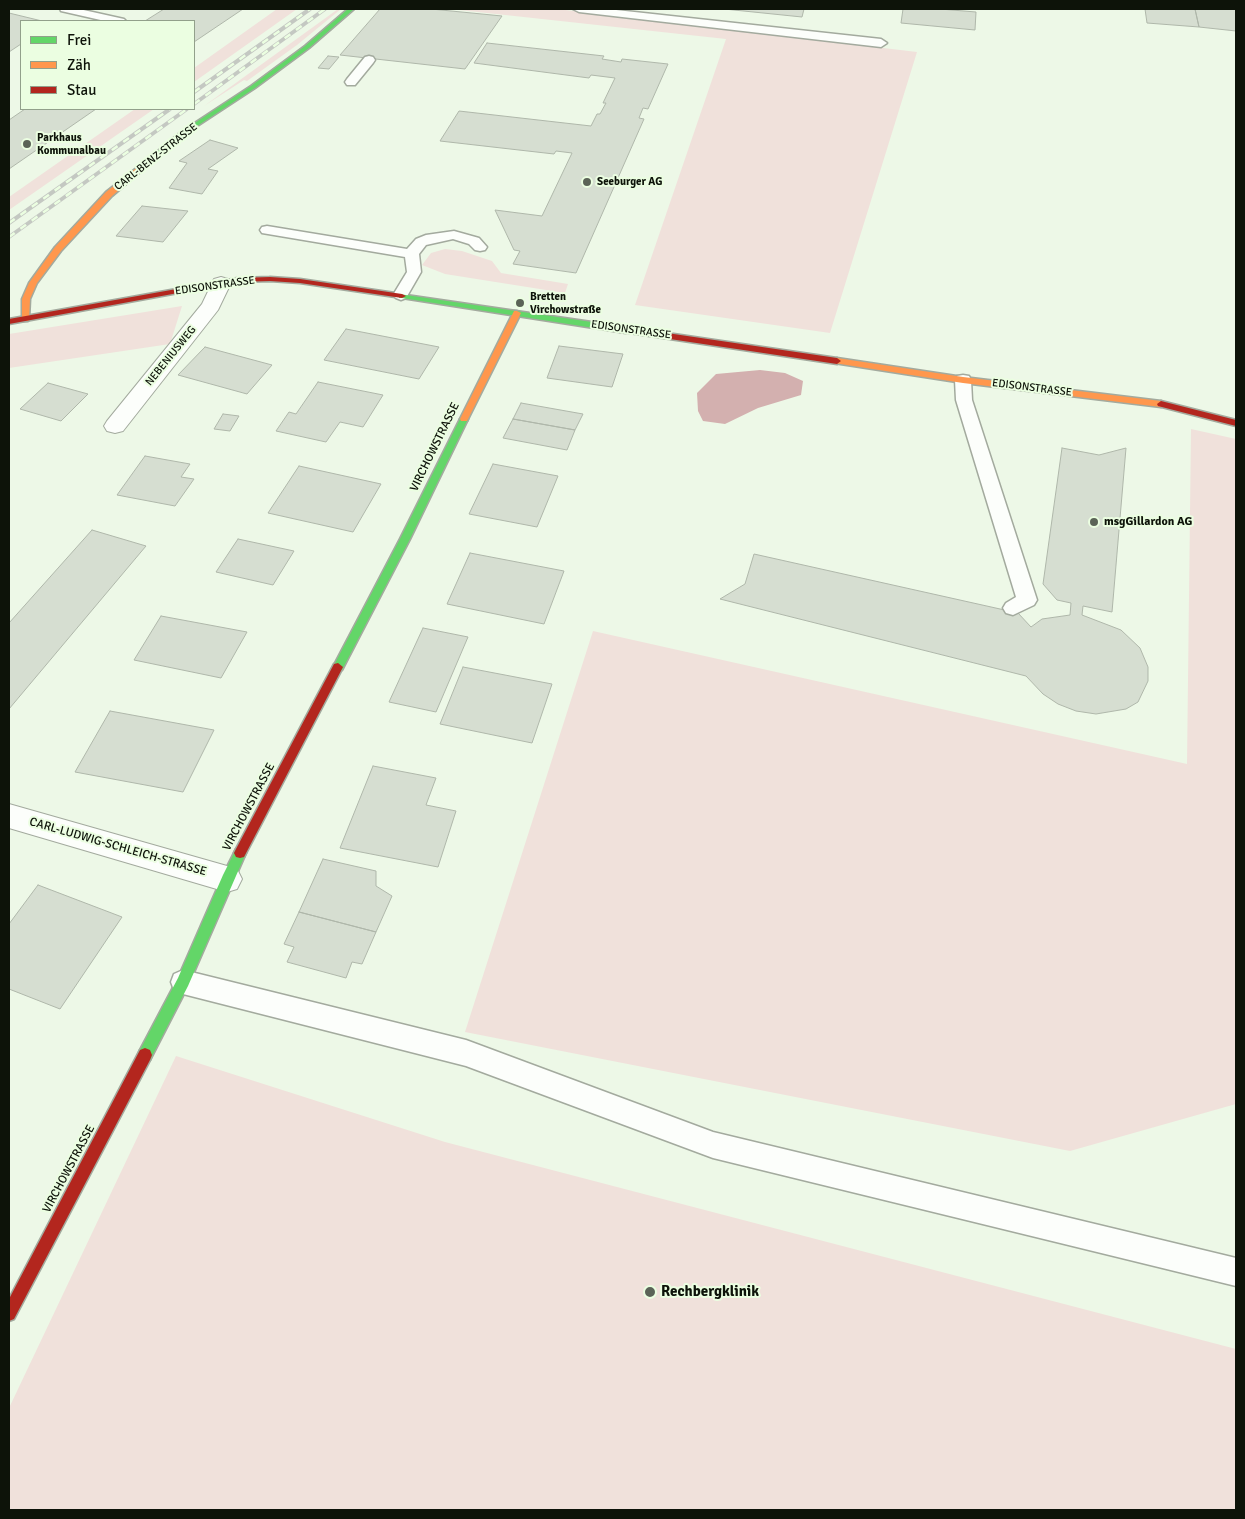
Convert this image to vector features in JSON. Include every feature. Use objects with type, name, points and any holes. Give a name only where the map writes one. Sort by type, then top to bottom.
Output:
[{"type":"street","name":"CARL-BENZ-STRASSE","points":[[25,319],[26,299],[33,283],[58,249],[109,194],[183,134],[253,87],[307,47],[351,9]]},
{"type":"street","name":"EDISONSTRASSE","points":[[9,322],[238,280],[270,279],[300,281],[963,380],[1173,406],[1236,423]]},
{"type":"street","name":"NEBENIUSWEG","points":[[115,426],[211,306],[221,284]]},
{"type":"street","name":"VIRCHOWSTRASSE","points":[[9,1314],[183,982],[227,879],[405,539],[516,313]]},
{"type":"street","name":"CARL-LUDWIG-SCHLEICH-STRASSE","points":[[9,816],[227,879]]},
{"type":"lane","points":[[65,9],[115,20]]},
{"type":"lane","points":[[579,9],[881,43]]},
{"type":"lane","points":[[351,82],[369,60]]},
{"type":"lane","points":[[267,230],[412,254]]},
{"type":"lane","points":[[402,295],[414,272],[412,254],[421,242],[443,235],[465,237],[474,241],[480,247]]},
{"type":"lane","points":[[963,380],[964,400],[1027,600],[1013,608]]},
{"type":"lane","points":[[183,982],[466,1054],[713,1145],[1236,1272]]},
{"type":"shaded area","points":[[277,9],[297,9],[195,81],[195,67]]},
{"type":"shaded area","points":[[338,9],[341,9],[297,45],[247,81],[244,80],[204,106]]},
{"type":"shaded area","points":[[450,9],[557,9],[917,52],[830,333],[635,305],[726,39]]},
{"type":"shaded area","points":[[134,110],[153,110],[9,210],[9,197]]},
{"type":"shaded area","points":[[445,249],[462,251],[492,261],[501,273],[568,284],[565,293],[445,274],[422,265],[431,253]]},
{"type":"shaded area","points":[[182,306],[170,344],[9,368],[9,334]]},
{"type":"shaded area","points":[[760,370],[785,373],[803,381],[801,395],[758,408],[725,424],[703,421],[698,411],[697,393],[716,374]]},
{"type":"shaded area","points":[[1191,429],[1236,439],[1236,1104],[1070,1151],[465,1032],[593,631],[1187,764]]},
{"type":"shaded area","name":"Rechbergklinik","points":[[176,1056],[445,1142],[1236,1349],[1236,1510],[9,1510],[9,1408]]},
{"type":"building","points":[[164,9],[243,9],[195,41],[195,20],[147,20]]},
{"type":"building","points":[[380,9],[431,9],[502,16],[465,69],[340,55]]},
{"type":"building","points":[[724,9],[804,9],[802,17]]},
{"type":"building","points":[[903,9],[940,9],[976,12],[975,30],[901,23]]},
{"type":"building","points":[[1145,9],[1195,9],[1199,27],[1147,23]]},
{"type":"building","points":[[1195,9],[1236,9],[1236,31],[1199,27]]},
{"type":"building","points":[[9,13],[38,20],[20,20],[20,45],[9,52]]},
{"type":"building","name":"Seeburger AG","points":[[487,43],[604,56],[602,59],[621,62],[622,59],[668,64],[648,109],[643,108],[639,118],[644,119],[576,273],[513,264],[520,251],[514,250],[495,210],[542,216],[572,153],[556,151],[554,154],[440,141],[459,111],[591,126],[597,114],[600,114],[606,103],[603,103],[615,78],[591,75],[589,78],[474,63]]},
{"type":"building","points":[[328,56],[339,57],[329,69],[318,68]]},
{"type":"building","name":"Parkhaus Kommunalbau","points":[[24,110],[95,110],[9,169],[9,120]]},
{"type":"building","points":[[210,140],[238,148],[208,169],[218,171],[202,194],[169,188],[187,163],[179,161]]},
{"type":"building","points":[[142,206],[188,211],[163,242],[116,236]]},
{"type":"building","points":[[346,329],[439,347],[419,379],[324,360]]},
{"type":"building","points":[[559,346],[623,354],[612,387],[547,378]]},
{"type":"building","points":[[205,347],[272,365],[247,394],[178,375]]},
{"type":"building","points":[[318,382],[383,395],[363,427],[340,422],[326,442],[276,431],[289,412],[296,414]]},
{"type":"building","points":[[48,383],[88,394],[61,421],[20,409]]},
{"type":"building","points":[[521,403],[583,414],[575,430],[513,419]]},
{"type":"building","points":[[223,414],[239,416],[230,431],[214,429]]},
{"type":"building","points":[[513,419],[575,430],[567,450],[503,438]]},
{"type":"building","points":[[1062,448],[1099,455],[1126,448],[1112,612],[1083,606],[1082,615],[1121,630],[1140,648],[1148,667],[1148,681],[1138,702],[1126,709],[1096,714],[1076,711],[1058,704],[1043,694],[1026,676],[720,599],[745,584],[754,554],[1018,613],[1031,627],[1042,619],[1070,615],[1071,603],[1057,600],[1043,584]]},
{"type":"building","points":[[145,456],[190,464],[181,477],[194,479],[175,506],[117,495]]},
{"type":"building","points":[[493,464],[558,476],[537,527],[469,514]]},
{"type":"building","points":[[299,466],[381,484],[353,532],[268,513]]},
{"type":"building","points":[[92,530],[146,546],[9,709],[9,623]]},
{"type":"building","points":[[238,539],[294,551],[273,585],[216,572]]},
{"type":"building","points":[[470,553],[564,571],[544,624],[447,604]]},
{"type":"building","points":[[161,616],[247,632],[221,678],[134,660]]},
{"type":"building","points":[[423,628],[468,637],[436,712],[389,702]]},
{"type":"building","points":[[463,667],[552,684],[532,743],[440,724]]},
{"type":"building","points":[[110,711],[214,730],[183,792],[75,772]]},
{"type":"building","points":[[373,766],[436,778],[426,805],[456,811],[438,867],[340,848]]},
{"type":"building","points":[[323,859],[376,871],[376,886],[392,896],[376,932],[299,912]]},
{"type":"building","points":[[38,885],[122,917],[60,1009],[9,989],[9,924]]},
{"type":"building","points":[[299,912],[376,932],[362,964],[352,962],[346,978],[287,962],[294,947],[284,944]]},
{"type":"railway","points":[[195,91],[310,9]]},
{"type":"railway","points":[[195,103],[325,9]]},
{"type":"railway","points":[[9,223],[169,110]]},
{"type":"railway","points":[[9,237],[186,110]]},
{"type":"traffic: fast","points":[[155,156],[183,133],[253,87],[307,47],[351,9]]},
{"type":"traffic: fast","points":[[402,296],[626,330]]},
{"type":"traffic: fast","points":[[338,667],[405,539],[464,419]]},
{"type":"traffic: fast","points":[[145,1055],[183,982],[240,853]]},
{"type":"traffic: slow","points":[[25,319],[26,299],[33,283],[58,249],[109,194],[155,156]]},
{"type":"traffic: slow","points":[[464,419],[517,313]]},
{"type":"traffic: slow","points":[[837,361],[963,380],[1161,404]]},
{"type":"traffic: jam","points":[[9,322],[238,280],[270,279],[300,281],[402,296]]},
{"type":"traffic: jam","points":[[626,330],[837,361]]},
{"type":"traffic: jam","points":[[1161,404],[1236,423]]},
{"type":"traffic: jam","points":[[240,853],[338,667]]},
{"type":"traffic: jam","points":[[9,1314],[145,1055]]},
{"type":"place","name":"Parkhaus Kommunalbau","points":[[27,144]]},
{"type":"place","name":"Seeburger AG","points":[[587,182]]},
{"type":"place","name":"Bretten Virchowstraße","points":[[520,303]]},
{"type":"place","name":"msgGillardon AG","points":[[1094,522]]},
{"type":"place","name":"Rechbergklinik","points":[[650,1292]]}]
